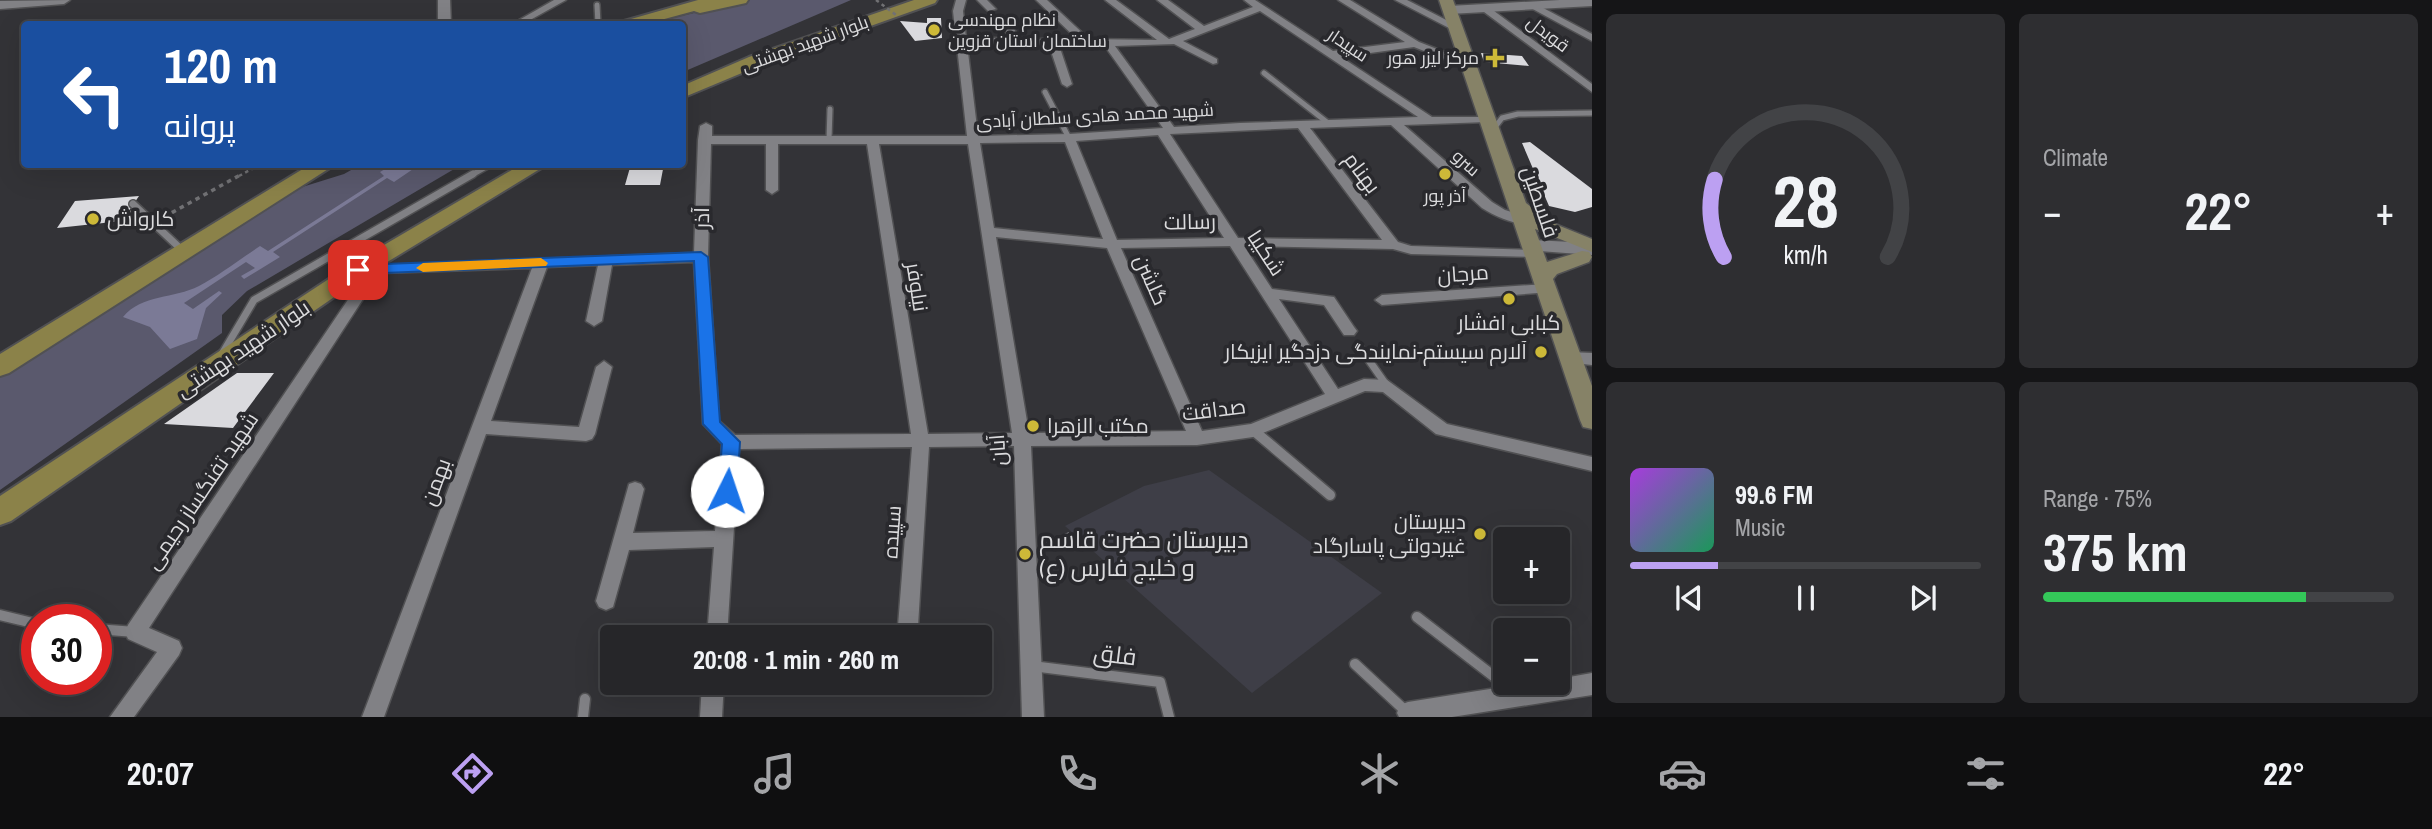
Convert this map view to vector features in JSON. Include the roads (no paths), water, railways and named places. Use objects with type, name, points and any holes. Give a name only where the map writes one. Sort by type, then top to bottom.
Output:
[{"type":"main road","points":[[639,21],[716,0]]},
{"type":"main road","points":[[660,14],[740,0]]},
{"type":"main road","points":[[686,78],[735,53],[885,0]]},
{"type":"main road","points":[[686,82],[748,55],[928,1]]},
{"type":"main road","name":"بلوار شهید بهشتی","points":[[686,91],[755,61],[928,1]]},
{"type":"main road","name":"فلسطین","points":[[1450,12],[1592,419]]},
{"type":"main road","points":[[0,366],[319,168]]},
{"type":"main road","name":"بلوار شهید بهشتی","points":[[0,512],[214,368],[367,270],[539,168]]},
{"type":"main road","points":[[1520,213],[1589,252]]},
{"type":"main road","points":[[1545,284],[1549,269],[1589,252]]},
{"type":"street","points":[[0,5],[64,0]]},
{"type":"street","points":[[444,0],[445,21]]},
{"type":"street","points":[[522,21],[561,0]]},
{"type":"street","points":[[982,0],[991,9]]},
{"type":"street","points":[[1041,0],[1086,42]]},
{"type":"street","points":[[1110,0],[1172,42],[1213,61]]},
{"type":"street","points":[[1162,0],[1203,30]]},
{"type":"street","name":"سپیدار","points":[[1249,0],[1429,120]]},
{"type":"street","points":[[1343,0],[1415,44],[1469,65]]},
{"type":"street","points":[[1400,0],[1450,12],[1515,3],[1532,5],[1592,2]]},
{"type":"street","points":[[928,1],[959,5]]},
{"type":"street","name":"آبان","points":[[959,5],[973,141],[1022,439],[1033,717]]},
{"type":"street","points":[[1532,5],[1592,38]]},
{"type":"street","name":"قویدل","points":[[1483,7],[1592,89]]},
{"type":"street","points":[[962,41],[1172,42],[1260,8]]},
{"type":"street","points":[[1005,20],[1015,41]]},
{"type":"street","points":[[1053,42],[1067,84]]},
{"type":"street","name":"شکیبا","points":[[1107,42],[1335,397]]},
{"type":"street","points":[[1330,55],[1415,44]]},
{"type":"street","name":"شهید محمد هادی سلطان آبادی","points":[[705,133],[772,140],[973,141],[1328,123],[1429,120],[1490,125]]},
{"type":"street","name":"سرو","points":[[1393,121],[1487,205],[1500,213],[1520,213]]},
{"type":"street","name":"بهنام","points":[[1301,124],[1393,245]]},
{"type":"street","name":"آذر","points":[[705,133],[701,257],[711,424],[731,442]]},
{"type":"street","name":"گلشن","points":[[1069,138],[1196,438]]},
{"type":"street","name":"نیلوفر","points":[[872,139],[921,440]]},
{"type":"street","points":[[772,140],[772,190]]},
{"type":"street","name":"رسالت","points":[[988,232],[1112,244],[1234,242],[1393,245],[1411,250],[1533,250]]},
{"type":"street","points":[[1533,250],[1589,252]]},
{"type":"street","points":[[367,270],[701,257]]},
{"type":"street","points":[[594,321],[606,260]]},
{"type":"street","name":"بهمن","points":[[373,717],[541,263]]},
{"type":"street","name":"شهید تفنگساز رحیمی","points":[[135,632],[367,270]]},
{"type":"street","name":"مرجان","points":[[1382,300],[1545,284]]},
{"type":"street","points":[[1267,293],[1328,301],[1349,331]]},
{"type":"street","points":[[1570,358],[1592,359]]},
{"type":"street","points":[[481,427],[586,434],[604,367]]},
{"type":"street","name":"صداقت","points":[[731,442],[1196,438],[1254,430],[1364,385],[1387,386]]},
{"type":"street","points":[[1387,386],[1442,429],[1592,464]]},
{"type":"street","name":"سپیده","points":[[908,625],[921,440]]},
{"type":"street","points":[[718,625],[731,442]]},
{"type":"street","points":[[606,601],[635,489]]},
{"type":"street","points":[[621,542],[724,539]]},
{"type":"street","points":[[121,717],[172,648],[135,632]]},
{"type":"street","points":[[1410,715],[1592,684]]},
{"type":"street","points":[[711,717],[712,695]]},
{"type":"lane","points":[[597,5],[598,21]]},
{"type":"lane","points":[[1264,73],[1328,123]]},
{"type":"lane","points":[[1045,92],[1069,138]]},
{"type":"lane","points":[[829,139],[830,110]]},
{"type":"lane","points":[[1490,125],[1502,118],[1518,114],[1592,113]]},
{"type":"lane","points":[[214,368],[254,300],[484,168]]},
{"type":"lane","points":[[133,204],[183,251]]},
{"type":"lane","points":[[125,216],[142,213]]},
{"type":"lane","points":[[1361,349],[1387,386]]},
{"type":"lane","points":[[1254,430],[1330,495]]},
{"type":"lane","points":[[0,615],[21,620]]},
{"type":"lane","points":[[1417,617],[1520,696]]},
{"type":"lane","points":[[112,630],[135,632]]},
{"type":"lane","points":[[1354,664],[1410,715]]},
{"type":"lane","name":"فلق","points":[[1029,666],[1160,682],[1169,717]]},
{"type":"lane","points":[[583,717],[585,699]]},
{"type":"place","name":"نظام مهندسی ساختمان استان قزوین","points":[[934,30]]},
{"type":"place","name":"مرکز لیزر هور","points":[[1495,58]]},
{"type":"place","name":"آذر پور","points":[[1445,174]]},
{"type":"place","name":"کارواش","points":[[93,219]]},
{"type":"place","name":"کبابی افشار","points":[[1509,299]]},
{"type":"place","name":"آلارم سیستم-نمایندگی دزدگیر ایزیکار","points":[[1541,352]]},
{"type":"place","name":"مکتب الزهرا","points":[[1033,426]]},
{"type":"place","name":"دبیرستان غیردولتی پاسارگاد","points":[[1480,534]]},
{"type":"place","name":"دبیرستان حضرت قاسم (ع) و خلیج فارس","points":[[1025,554]]}]
